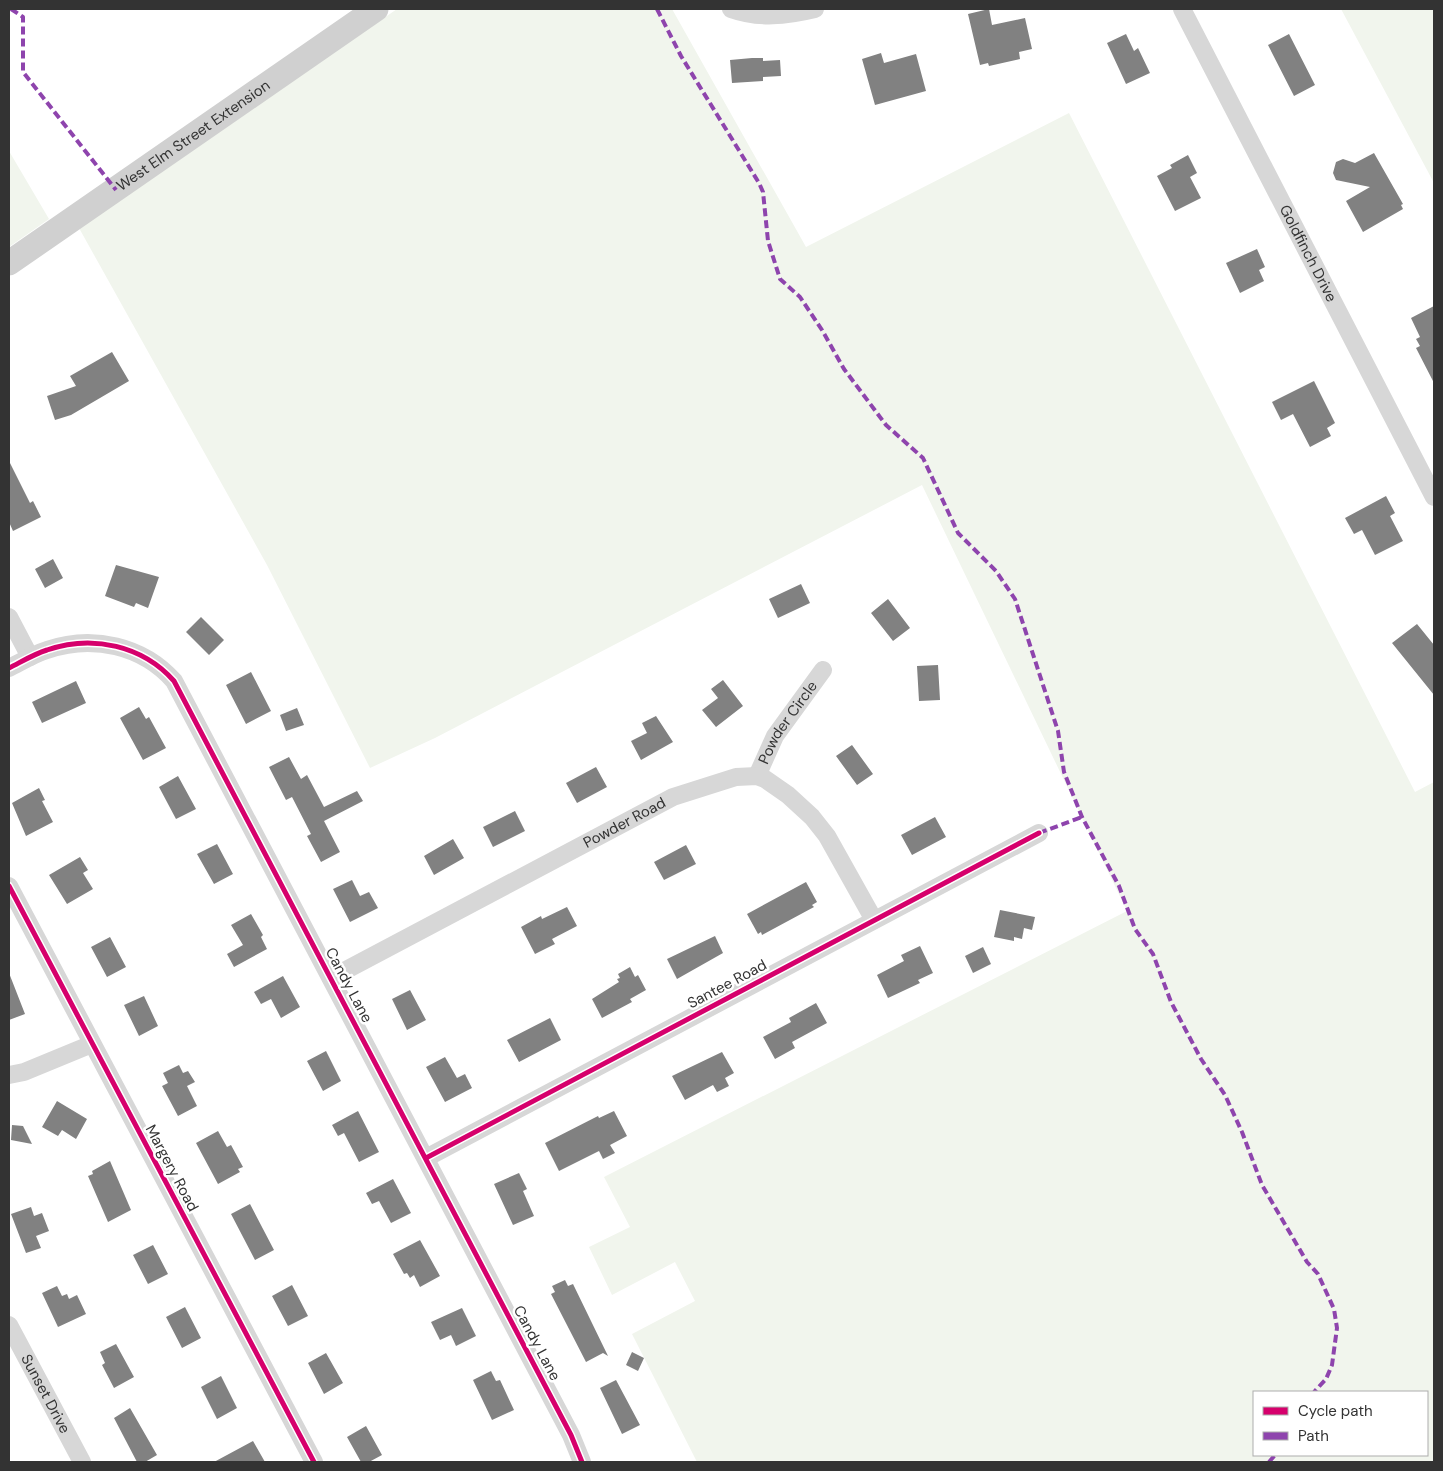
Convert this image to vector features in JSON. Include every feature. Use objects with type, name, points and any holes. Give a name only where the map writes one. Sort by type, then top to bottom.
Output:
[{"type":"street","name":"West Elm Street Extension","points":[[9,263],[376,9]]},
{"type":"street","points":[[731,9],[750,14],[776,16],[814,9]]},
{"type":"street","name":"Goldfinch Drive","points":[[1182,9],[1434,497]]},
{"type":"street","points":[[9,617],[30,657]]},
{"type":"street","name":"Candy Lane","points":[[9,668],[48,649],[69,645],[111,645],[146,657],[162,667],[186,700],[571,1435],[582,1462]]},
{"type":"street","name":"Powder Circle","points":[[757,776],[775,736],[823,670]]},
{"type":"street","points":[[757,776],[774,784],[788,795],[820,826],[874,920]]},
{"type":"street","name":"Powder Road","points":[[331,978],[673,797],[721,780],[757,776]]},
{"type":"street","name":"Santee Road","points":[[426,1158],[1039,833]]},
{"type":"street","name":"Margery Road","points":[[9,886],[314,1462]]},
{"type":"street","points":[[9,1075],[24,1072],[92,1044]]},
{"type":"street","name":"Sunset Drive","points":[[9,1325],[82,1462]]},
{"type":"shaded area","points":[[397,9],[672,9],[806,247],[1069,113],[1415,792],[1434,782],[1434,1462],[697,1462],[632,1334],[695,1301],[675,1262],[612,1295],[589,1247],[630,1227],[604,1177],[1127,911],[922,485],[435,738],[370,768],[267,565],[79,228]]},
{"type":"shaded area","points":[[1341,9],[1434,9],[1434,183]]},
{"type":"shaded area","points":[[9,151],[49,219],[9,247]]},
{"type":"building","points":[[989,9],[992,25],[1025,18],[1032,49],[1019,52],[1020,59],[989,66],[988,63],[980,65],[968,14]]},
{"type":"building","points":[[1126,34],[1134,51],[1138,48],[1150,73],[1126,84],[1107,43]]},
{"type":"building","points":[[1289,34],[1315,85],[1294,96],[1268,45]]},
{"type":"building","points":[[881,53],[884,63],[916,54],[926,91],[875,105],[862,59]]},
{"type":"building","points":[[763,58],[763,61],[780,60],[781,76],[763,77],[763,81],[732,83],[730,60]]},
{"type":"building","points":[[1374,153],[1403,204],[1401,205],[1403,209],[1363,232],[1346,201],[1370,187],[1336,180],[1333,173],[1336,162],[1343,159],[1355,163]]},
{"type":"building","points":[[1188,155],[1197,173],[1190,177],[1201,198],[1175,211],[1157,176],[1172,168],[1170,165]]},
{"type":"building","points":[[1257,249],[1265,267],[1259,270],[1264,281],[1240,293],[1226,263]]},
{"type":"building","points":[[1434,306],[1434,383],[1416,348],[1420,346],[1416,339],[1420,337],[1411,318]]},
{"type":"building","points":[[112,352],[129,381],[71,415],[55,420],[47,396],[76,386],[70,376]]},
{"type":"building","points":[[1314,381],[1335,423],[1327,428],[1331,436],[1310,447],[1293,414],[1281,420],[1272,402]]},
{"type":"building","points":[[9,461],[30,503],[33,501],[41,517],[13,531],[9,522]]},
{"type":"building","points":[[1386,496],[1395,513],[1390,516],[1403,541],[1375,555],[1362,530],[1354,534],[1345,518]]},
{"type":"building","points":[[53,559],[63,578],[45,588],[35,569]]},
{"type":"building","points":[[116,565],[159,577],[148,608],[136,603],[134,607],[105,596]]},
{"type":"building","points":[[801,584],[810,603],[778,618],[769,599]]},
{"type":"building","points":[[888,599],[910,628],[893,641],[871,613]]},
{"type":"building","points":[[201,617],[224,640],[209,655],[186,632]]},
{"type":"building","points":[[1417,624],[1434,645],[1434,695],[1392,643]]},
{"type":"building","points":[[938,665],[940,700],[919,701],[917,666]]},
{"type":"building","points":[[251,672],[271,711],[246,724],[226,685]]},
{"type":"building","points":[[723,680],[743,706],[716,727],[702,710],[718,698],[711,689]]},
{"type":"building","points":[[76,681],[86,703],[42,723],[32,702]]},
{"type":"building","points":[[139,707],[146,719],[149,717],[166,748],[143,760],[120,718]]},
{"type":"building","points":[[297,708],[304,725],[286,731],[280,715]]},
{"type":"building","points":[[656,716],[673,742],[641,760],[631,741],[647,733],[642,723]]},
{"type":"building","points":[[852,745],[873,774],[857,785],[836,756]]},
{"type":"building","points":[[289,757],[301,779],[307,775],[324,807],[357,791],[363,801],[324,821],[340,852],[321,862],[307,836],[311,834],[292,797],[286,800],[269,767]]},
{"type":"building","points":[[596,767],[607,787],[577,803],[566,783]]},
{"type":"building","points":[[178,776],[196,809],[176,819],[159,787]]},
{"type":"building","points":[[39,788],[45,800],[42,801],[53,822],[26,836],[12,803]]},
{"type":"building","points":[[515,811],[525,831],[493,847],[483,827]]},
{"type":"building","points":[[935,817],[946,837],[912,855],[901,835]]},
{"type":"building","points":[[453,839],[464,858],[434,875],[424,856]]},
{"type":"building","points":[[217,844],[233,874],[214,884],[197,854]]},
{"type":"building","points":[[686,845],[696,864],[664,880],[654,862]]},
{"type":"building","points":[[80,857],[88,870],[83,873],[93,889],[67,904],[49,875]]},
{"type":"building","points":[[352,880],[360,896],[369,892],[378,908],[350,922],[333,889]]},
{"type":"building","points":[[806,882],[817,902],[812,905],[814,907],[762,935],[761,932],[758,934],[747,914]]},
{"type":"building","points":[[567,907],[577,926],[552,939],[555,944],[535,954],[521,927],[541,916],[542,919]]},
{"type":"building","points":[[1000,910],[1035,917],[1032,930],[1024,928],[1022,939],[1014,937],[1014,941],[994,937]]},
{"type":"building","points":[[251,914],[263,935],[261,937],[267,949],[234,967],[227,954],[243,945],[231,925]]},
{"type":"building","points":[[715,936],[723,953],[677,979],[667,959]]},
{"type":"building","points":[[110,937],[126,967],[107,977],[91,947]]},
{"type":"building","points":[[920,946],[933,973],[918,980],[920,983],[888,998],[877,975],[904,961],[901,955]]},
{"type":"building","points":[[983,947],[991,964],[973,973],[965,956]]},
{"type":"building","points":[[630,967],[635,977],[638,975],[646,990],[630,999],[632,1002],[602,1018],[592,999],[619,982],[617,979],[620,978],[618,974]]},
{"type":"building","points":[[9,973],[25,1014],[9,1020]]},
{"type":"building","points":[[283,976],[300,1007],[281,1018],[271,999],[261,1004],[254,992]]},
{"type":"building","points":[[410,990],[426,1020],[407,1030],[392,999]]},
{"type":"building","points":[[144,996],[158,1026],[139,1036],[124,1005]]},
{"type":"building","points":[[816,1003],[827,1023],[792,1042],[795,1048],[775,1059],[763,1037],[791,1022],[789,1018]]},
{"type":"building","points":[[550,1018],[561,1040],[519,1062],[507,1040]]},
{"type":"building","points":[[326,1051],[341,1081],[323,1091],[307,1061]]},
{"type":"building","points":[[722,1052],[734,1073],[725,1078],[729,1086],[717,1092],[713,1085],[685,1100],[672,1076]]},
{"type":"building","points":[[445,1057],[457,1078],[465,1074],[472,1088],[445,1102],[426,1067]]},
{"type":"building","points":[[179,1065],[183,1073],[188,1071],[195,1082],[187,1086],[197,1106],[178,1116],[162,1086],[168,1083],[163,1073]]},
{"type":"building","points":[[57,1101],[87,1119],[76,1139],[62,1130],[58,1136],[42,1127]]},
{"type":"building","points":[[358,1111],[379,1152],[359,1162],[344,1133],[338,1136],[332,1125]]},
{"type":"building","points":[[614,1111],[627,1136],[610,1145],[615,1153],[603,1159],[599,1151],[559,1171],[545,1143],[598,1116],[599,1118]]},
{"type":"building","points":[[12,1125],[23,1126],[32,1144],[11,1140]]},
{"type":"building","points":[[218,1131],[227,1147],[231,1145],[243,1167],[238,1169],[240,1172],[218,1184],[196,1143]]},
{"type":"building","points":[[110,1161],[131,1210],[108,1222],[88,1176],[93,1174],[92,1171]]},
{"type":"building","points":[[519,1173],[527,1189],[523,1191],[534,1216],[513,1225],[494,1184]]},
{"type":"building","points":[[393,1179],[411,1213],[391,1223],[379,1201],[372,1204],[366,1193]]},
{"type":"building","points":[[250,1204],[274,1250],[255,1260],[231,1214]]},
{"type":"building","points":[[31,1207],[34,1216],[42,1213],[49,1231],[36,1236],[41,1248],[26,1253],[11,1214]]},
{"type":"building","points":[[420,1240],[440,1276],[420,1287],[414,1275],[410,1278],[407,1273],[404,1274],[393,1254]]},
{"type":"building","points":[[153,1245],[168,1274],[148,1284],[133,1255]]},
{"type":"building","points":[[565,1280],[568,1286],[573,1284],[608,1356],[603,1353],[586,1362],[551,1294],[555,1292],[552,1286]]},
{"type":"building","points":[[292,1285],[308,1316],[288,1326],[272,1296]]},
{"type":"building","points":[[57,1286],[62,1296],[67,1294],[69,1299],[77,1295],[86,1314],[58,1327],[42,1293]]},
{"type":"building","points":[[185,1307],[201,1338],[182,1348],[166,1317]]},
{"type":"building","points":[[462,1308],[476,1336],[456,1346],[451,1335],[440,1340],[431,1322]]},
{"type":"building","points":[[116,1344],[134,1377],[114,1388],[102,1365],[105,1363],[100,1352]]},
{"type":"building","points":[[632,1352],[644,1358],[638,1371],[626,1365]]},
{"type":"building","points":[[326,1353],[343,1383],[324,1394],[308,1363]]},
{"type":"building","points":[[491,1371],[496,1381],[500,1380],[514,1410],[492,1420],[473,1380]]},
{"type":"building","points":[[221,1376],[237,1408],[217,1419],[201,1387]]},
{"type":"building","points":[[616,1380],[640,1425],[622,1434],[600,1388]]},
{"type":"building","points":[[130,1408],[157,1455],[145,1462],[137,1462],[114,1418]]},
{"type":"building","points":[[366,1426],[382,1455],[369,1462],[361,1462],[347,1437]]},
{"type":"building","points":[[253,1441],[265,1462],[214,1462]]},
{"type":"marked path","points":[[11,9],[23,17],[23,72],[116,190]]},
{"type":"marked path","points":[[657,9],[681,56],[759,183],[763,192],[768,241],[780,279],[800,297],[822,330],[844,369],[886,425],[923,458],[958,533],[996,571],[1015,599],[1058,731],[1064,772],[1082,817],[1119,886],[1135,929],[1153,954],[1171,1002],[1201,1059],[1225,1095],[1242,1132],[1262,1185],[1307,1262],[1318,1274],[1334,1309],[1337,1328],[1332,1365],[1326,1379],[1315,1391]]},
{"type":"marked path","points":[[1039,833],[1082,817]]},
{"type":"marked path","points":[[1269,1462],[1274,1456]]},
{"type":"cycle path","points":[[9,668],[32,656],[64,645],[99,644],[116,646],[148,659],[174,681],[571,1435],[582,1462]]},
{"type":"cycle path","points":[[426,1158],[1039,833]]},
{"type":"cycle path","points":[[9,886],[314,1462]]}]
